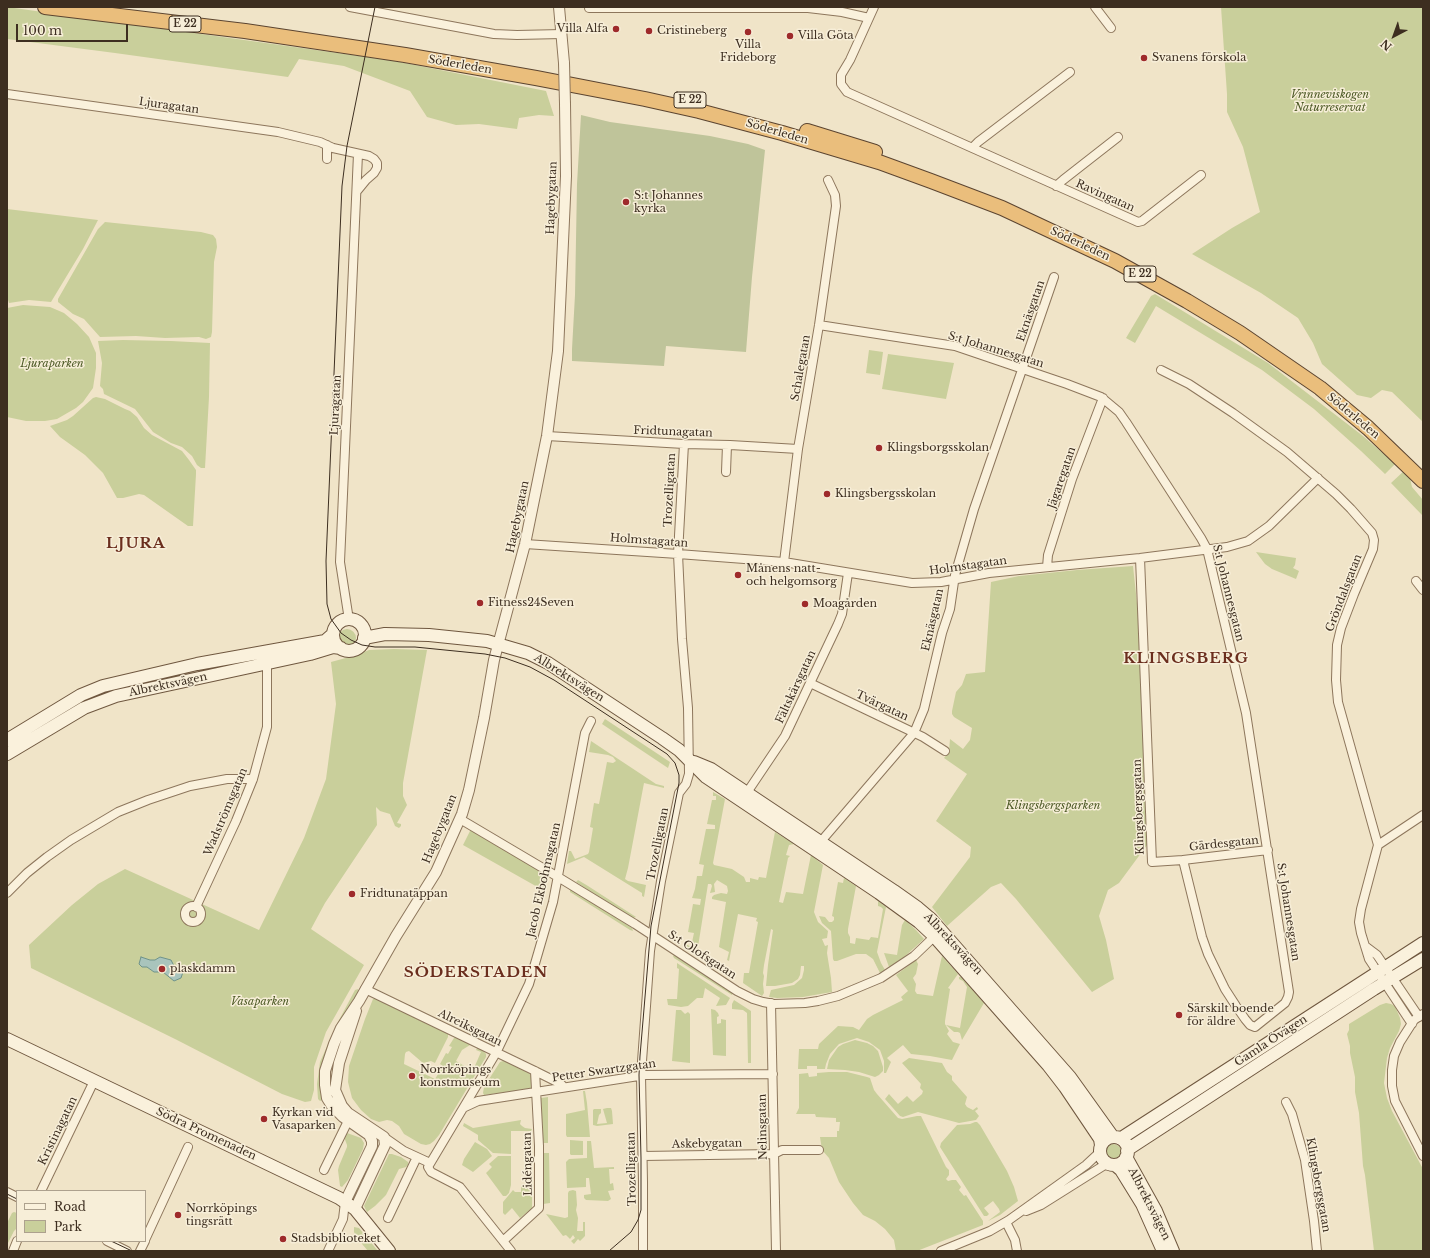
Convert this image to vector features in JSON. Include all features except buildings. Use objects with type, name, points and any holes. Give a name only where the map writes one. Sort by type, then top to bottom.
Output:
[{"type":"highway","name":"Söderleden","points":[[45,7],[238,30],[405,55],[544,79],[700,111],[782,133],[879,162],[1002,208],[1115,261],[1181,297],[1240,333],[1320,388],[1378,436],[1423,481]]},
{"type":"highway","name":"Söderleden","points":[[119,7],[405,46],[644,89],[736,111],[847,142],[910,164],[971,186],[1080,233],[1191,292],[1245,326],[1324,380],[1380,427],[1423,469]]},
{"type":"main road","points":[[349,620],[354,621],[363,633],[362,645],[354,650],[345,650],[341,648],[334,640],[333,634],[339,622],[349,620]]},
{"type":"main road","name":"Albrektsvägen","points":[[363,633],[429,635],[487,641],[528,653],[548,663],[674,746],[706,777],[744,797],[817,846],[889,900],[937,933],[1070,1077],[1116,1138]]},
{"type":"main road","name":"Albrektsvägen","points":[[7,740],[81,695],[104,686],[197,664],[325,641],[333,634]]},
{"type":"main road","name":"Albrektsvägen","points":[[7,754],[84,708],[116,696],[268,664],[333,647],[341,648]]},
{"type":"main road","name":"Albrektsvägen","points":[[937,933],[1065,1087],[1100,1139],[1100,1148]]},
{"type":"main road","name":"Gamla Övägen","points":[[1127,1154],[1146,1138],[1385,975],[1423,943]]},
{"type":"main road","name":"Gamla Övägen","points":[[1116,1138],[1123,1137],[1385,975],[1423,959]]},
{"type":"main road","name":"Södra Promenaden","points":[[7,1039],[263,1161],[350,1206],[389,1251]]},
{"type":"main road","points":[[1116,1138],[1124,1142],[1127,1147],[1127,1154],[1120,1164],[1111,1165],[1103,1161],[1100,1148],[1107,1139],[1116,1138]]},
{"type":"main road","name":"Albrektsvägen","points":[[1127,1154],[1129,1165],[1156,1211],[1173,1251]]},
{"type":"main road","name":"Albrektsvägen","points":[[1111,1165],[1123,1174],[1142,1204],[1163,1251]]},
{"type":"street","points":[[350,7],[494,34],[562,34]]},
{"type":"street","name":"Hagebygatan","points":[[385,1141],[370,1138],[352,1120],[342,1106],[336,1090],[339,1063],[359,1001],[436,872],[460,819],[470,785],[498,643],[525,544],[547,436],[558,351],[566,176],[564,63],[559,7]]},
{"type":"street","points":[[589,8],[808,8],[842,12],[869,18],[874,7]]},
{"type":"street","points":[[1095,7],[1111,28]]},
{"type":"street","name":"Ravingatan","points":[[869,18],[841,76],[841,84],[847,92],[1138,222],[1142,221],[1201,175]]},
{"type":"street","points":[[972,148],[1070,72]]},
{"type":"street","name":"Ljuragatan","points":[[7,94],[278,132],[320,142],[333,148],[369,156],[374,159],[377,163],[377,168],[357,191]]},
{"type":"street","name":"Ravingatan","points":[[1056,186],[1118,137]]},
{"type":"street","points":[[327,145],[327,159]]},
{"type":"street","name":"Ljuragatan","points":[[349,620],[340,562],[358,154]]},
{"type":"street","name":"Schalegatan","points":[[784,562],[798,449],[819,325],[836,206],[835,195],[828,180]]},
{"type":"street","name":"Eknäsgatan","points":[[817,846],[914,732],[924,709],[942,633],[950,609],[954,580],[974,509],[1054,277]]},
{"type":"street","name":"S:t Johannesgatan","points":[[819,325],[955,346],[1093,393],[1103,398],[1119,412],[1126,422],[1207,549],[1246,713],[1289,992],[1285,1003],[1255,1027],[1250,1025],[1245,1020],[1208,954],[1202,937],[1183,860]]},
{"type":"street","name":"Gröndalsgatan","points":[[1161,370],[1189,384],[1239,417],[1287,452],[1318,478],[1351,509],[1372,534],[1374,540],[1373,549],[1341,628],[1337,644],[1336,680],[1338,702],[1378,845]]},
{"type":"street","name":"Jägaregatan","points":[[1047,567],[1048,554],[1072,479],[1103,398]]},
{"type":"street","name":"Fridtunagatan","points":[[547,436],[798,449]]},
{"type":"street","name":"Trozelligatan","points":[[643,1251],[641,1075],[652,936],[679,793],[686,784],[689,774],[688,708],[682,641],[678,554],[684,444]]},
{"type":"street","points":[[726,472],[727,445]]},
{"type":"street","name":"Holmstagatan","points":[[525,544],[784,562],[912,583],[941,582],[989,573],[1140,558],[1227,547],[1248,541],[1269,526],[1318,478]]},
{"type":"street","name":"Klingsbergsgatan","points":[[1140,558],[1152,862],[1183,860]]},
{"type":"street","name":"Fältskärsgatan","points":[[744,797],[785,736],[841,617],[848,573]]},
{"type":"street","points":[[1416,581],[1423,590]]},
{"type":"street","name":"Wadströmsgatan","points":[[196,907],[236,821],[253,779],[267,727],[267,651]]},
{"type":"street","name":"Tvärgatan","points":[[810,682],[914,732],[945,751]]},
{"type":"street","name":"Jacob Ekbohmsgatan","points":[[429,1165],[496,1053],[529,984],[553,902],[585,733],[591,721]]},
{"type":"street","points":[[7,893],[27,873],[47,857],[77,836],[118,812],[190,786],[227,779],[253,779]]},
{"type":"street","points":[[1412,1024],[1385,975],[1377,955],[1366,946],[1359,922],[1378,845],[1423,815]]},
{"type":"street","name":"S:t Olofsgatan","points":[[460,819],[558,877],[737,991],[753,999],[771,1003],[806,1003],[832,998],[881,978],[903,964],[937,933]]},
{"type":"street","name":"Gärdesgatan","points":[[1183,860],[1268,850]]},
{"type":"street","points":[[1385,975],[1421,1016],[1412,1024],[1400,1042],[1394,1056],[1392,1086],[1395,1101],[1423,1156]]},
{"type":"street","name":"Alreiksgatan","points":[[365,989],[562,1084],[564,1087]]},
{"type":"street","name":"Nelinsgatan","points":[[771,1003],[776,1251]]},
{"type":"street","name":"Lidéngatan","points":[[503,1241],[539,1208],[539,1146],[535,1071]]},
{"type":"street","name":"Petter Swartzgatan","points":[[465,1107],[478,1101],[641,1075],[773,1074]]},
{"type":"street","name":"Kristinagatan","points":[[41,1190],[94,1081]]},
{"type":"street","name":"Klingsbergsgatan","points":[[1286,1102],[1294,1120],[1305,1160],[1317,1251]]},
{"type":"street","points":[[324,1170],[352,1120]]},
{"type":"street","name":"Hagebygatan","points":[[352,1120],[385,1141]]},
{"type":"street","points":[[343,1219],[350,1206],[372,1146],[370,1138]]},
{"type":"street","points":[[330,1249],[343,1219],[385,1141],[417,1157],[429,1165],[431,1172],[460,1187],[511,1251]]},
{"type":"street","points":[[146,1239],[188,1147]]},
{"type":"street","points":[[1020,1214],[1045,1193],[1086,1165],[1100,1148]]},
{"type":"street","name":"Askebygatan","points":[[643,1156],[774,1154],[782,1150],[819,1150]]},
{"type":"street","points":[[388,1218],[417,1157]]},
{"type":"street","points":[[941,1251],[990,1231],[1020,1214],[1041,1205],[1102,1166],[1111,1165]]},
{"type":"street","points":[[7,1192],[16,1196]]},
{"type":"street","points":[[1006,1222],[1015,1240],[1017,1251]]},
{"type":"street","points":[[109,1242],[127,1251]]},
{"type":"street","points":[[140,1251],[144,1242]]},
{"type":"green space","points":[[7,7],[395,61],[546,91],[554,116],[539,115],[519,118],[517,129],[479,124],[456,125],[427,117],[410,91],[344,66],[299,59],[288,77],[7,39]]},
{"type":"green space","name":"Vrinneviskogen Naturreservat","points":[[1221,7],[1423,7],[1423,422],[1392,392],[1382,390],[1371,398],[1357,395],[1322,364],[1313,343],[1298,318],[1261,293],[1192,254],[1260,212],[1243,147],[1227,112]]},
{"type":"green space","points":[[581,115],[610,122],[710,136],[748,144],[765,150],[746,352],[666,346],[664,366],[572,361],[577,184]]},
{"type":"green space","points":[[7,209],[98,220],[83,249],[51,302],[29,300],[9,303]]},
{"type":"green space","points":[[105,222],[201,232],[213,235],[216,239],[217,247],[214,262],[211,337],[206,339],[199,337],[100,337],[84,319],[73,314],[58,302],[58,299],[98,229]]},
{"type":"green space","points":[[1155,294],[1268,363],[1363,436],[1395,464],[1385,474],[1314,409],[1262,370],[1156,306],[1135,343],[1126,338],[1151,296]]},
{"type":"green space","name":"Ljuraparken","points":[[23,305],[50,307],[64,313],[89,337],[96,353],[96,368],[93,388],[83,402],[57,419],[45,421],[26,421],[7,417],[7,308]]},
{"type":"green space","points":[[123,340],[210,343],[205,468],[201,468],[197,465],[192,456],[182,447],[171,443],[153,432],[135,409],[104,394],[103,389],[100,386],[102,363],[98,341]]},
{"type":"green space","points":[[869,350],[883,352],[880,375],[866,373]]},
{"type":"green space","points":[[888,354],[954,363],[946,399],[882,389]]},
{"type":"green space","points":[[96,397],[105,399],[130,411],[152,435],[182,451],[189,460],[196,470],[193,526],[188,526],[144,495],[139,494],[117,498],[103,473],[85,455],[60,437],[50,426],[67,420]]},
{"type":"green space","points":[[1405,470],[1410,478],[1412,487],[1423,500],[1423,516],[1391,483]]},
{"type":"green space","points":[[1256,552],[1296,558],[1293,568],[1299,571],[1296,579],[1272,569],[1265,564]]},
{"type":"green space","name":"Klingsbergsparken","points":[[1133,566],[1139,622],[1147,845],[1119,883],[1108,890],[1099,916],[1106,940],[1114,979],[1092,992],[1016,899],[1001,883],[991,887],[947,926],[932,907],[970,857],[971,847],[936,821],[967,774],[944,758],[949,751],[950,739],[963,749],[970,740],[972,728],[954,717],[952,711],[956,692],[962,685],[966,674],[985,672],[991,582],[1019,576]]},
{"type":"green space","points":[[347,629],[353,632],[356,638],[353,644],[347,647],[341,644],[338,638],[341,632]]},
{"type":"green space","name":"Vasaparken","points":[[369,650],[427,650],[403,783],[403,796],[407,805],[397,823],[401,824],[399,828],[395,826],[390,814],[380,811],[376,807],[377,825],[325,903],[311,929],[364,965],[326,1032],[314,1067],[314,1090],[311,1101],[305,1102],[282,1094],[31,968],[29,945],[72,905],[98,884],[125,869],[259,930],[304,838],[326,779],[336,704],[331,662]]},
{"type":"green space","points":[[605,719],[670,762],[668,768],[602,724]]},
{"type":"green space","points":[[591,741],[656,784],[664,786],[664,788],[644,783],[625,879],[646,885],[644,897],[642,896],[642,893],[584,857],[567,864],[569,851],[571,851],[575,859],[588,854],[589,852],[593,828],[590,827],[594,803],[599,804],[607,762],[613,763],[616,761],[613,757],[608,755],[589,752]]},
{"type":"green space","points":[[713,792],[725,799],[713,863],[714,865],[732,869],[744,877],[746,882],[750,882],[750,878],[758,880],[759,877],[766,878],[775,832],[794,844],[789,845],[786,855],[790,856],[788,858],[779,902],[783,903],[786,892],[803,894],[811,855],[823,865],[814,912],[818,922],[828,931],[827,938],[822,939],[825,946],[828,945],[827,953],[832,992],[803,997],[769,997],[771,990],[794,985],[802,978],[804,970],[804,966],[801,966],[798,979],[792,983],[766,986],[773,930],[771,929],[763,973],[764,993],[762,996],[743,983],[744,973],[749,973],[758,922],[756,921],[757,918],[738,914],[729,961],[727,960],[729,952],[719,947],[726,902],[712,899],[712,897],[721,893],[727,894],[728,891],[727,886],[717,880],[714,884],[715,892],[710,893],[712,886],[711,884],[708,884],[697,953],[685,945],[686,944],[691,947],[694,933],[688,932],[693,904],[700,905],[701,899],[692,898],[697,876],[702,876],[704,865],[699,864],[706,829],[715,829],[715,825],[707,824],[712,800],[716,800],[716,796],[713,796]]},
{"type":"green space","points":[[471,829],[543,872],[547,881],[544,893],[541,889],[463,845]]},
{"type":"green space","points":[[844,878],[856,886],[848,929],[850,943],[855,944],[856,938],[869,940],[871,937],[878,938],[883,909],[878,906],[878,901],[886,907],[877,952],[885,970],[880,973],[873,959],[866,954],[856,954],[837,961],[834,961],[833,959],[831,931],[822,923],[819,916],[825,917],[829,922],[834,920],[834,917],[832,916],[838,882],[843,883]]},
{"type":"green space","points":[[578,880],[636,917],[633,918],[610,904],[576,882]]},
{"type":"green space","points":[[570,889],[573,889],[632,928],[633,931],[570,892]]},
{"type":"green space","points":[[905,920],[924,939],[903,958],[889,967],[884,953],[897,955],[902,925]]},
{"type":"green space","points":[[674,955],[733,992],[732,995],[674,958]]},
{"type":"green space","points":[[942,956],[958,974],[948,988],[950,989],[945,1021],[949,1031],[947,1034],[953,1042],[960,1044],[952,1060],[911,1054],[903,1045],[887,1058],[891,1062],[886,1073],[884,1073],[884,1061],[880,1050],[869,1042],[857,1038],[839,1044],[830,1054],[825,1069],[817,1069],[817,1066],[807,1066],[807,1069],[798,1069],[799,1049],[818,1049],[819,1044],[838,1026],[853,1027],[859,1030],[867,1019],[903,1000],[901,997],[908,991],[896,975],[916,960],[918,964],[916,974],[913,978],[916,984],[915,991],[917,994],[933,996]]},
{"type":"green space","points":[[677,963],[730,998],[726,1005],[716,1006],[720,998],[705,988],[703,998],[697,998],[688,1006],[681,1007],[668,1005],[667,999],[677,999],[679,969],[677,968]]},
{"type":"green space","points":[[959,977],[961,977],[984,1003],[962,1040],[960,1033],[954,1032],[946,1025],[960,1028],[967,987],[963,981],[959,979]]},
{"type":"green space","points":[[358,989],[358,994],[340,1024],[324,1099],[320,1101],[318,1099],[317,1084],[320,1062],[338,1022],[355,990]]},
{"type":"green space","points":[[373,999],[376,999],[448,1034],[448,1037],[435,1063],[431,1061],[423,1063],[409,1051],[405,1054],[404,1064],[435,1079],[443,1066],[440,1064],[446,1053],[448,1054],[452,1047],[449,1046],[456,1037],[468,1042],[470,1045],[462,1050],[456,1061],[468,1068],[474,1068],[481,1052],[476,1050],[478,1047],[481,1048],[486,1054],[486,1057],[439,1135],[430,1144],[421,1144],[404,1134],[399,1126],[392,1121],[387,1120],[379,1122],[371,1119],[361,1110],[352,1098],[348,1082],[349,1066]]},
{"type":"green space","points":[[734,1000],[751,1011],[751,1063],[748,1063],[747,1013],[743,1010],[732,1009]]},
{"type":"green space","points":[[1386,1003],[1395,1006],[1401,1024],[1387,1058],[1384,1083],[1387,1098],[1392,1111],[1423,1169],[1423,1251],[1374,1251],[1363,1166],[1359,1113],[1355,1092],[1355,1077],[1347,1034],[1349,1024],[1380,1005]]},
{"type":"green space","points":[[711,1009],[718,1013],[719,1016],[717,1017],[717,1024],[721,1023],[721,1019],[726,1020],[726,1056],[713,1055]]},
{"type":"green space","points":[[676,1010],[681,1010],[685,1014],[688,1012],[690,1014],[690,1063],[672,1061]]},
{"type":"green space","points":[[855,1040],[867,1043],[878,1051],[883,1067],[883,1071],[879,1075],[875,1077],[859,1072],[827,1069],[829,1060],[838,1047]]},
{"type":"green space","points":[[909,1058],[942,1063],[947,1072],[952,1076],[952,1080],[967,1097],[965,1104],[967,1107],[973,1110],[977,1107],[978,1109],[975,1111],[979,1116],[976,1120],[959,1123],[918,1112],[903,1117],[900,1116],[885,1099],[889,1094],[898,1104],[907,1096],[913,1102],[922,1094],[923,1091],[920,1088],[921,1084],[902,1063]]},
{"type":"green space","points":[[503,1061],[530,1074],[533,1086],[530,1089],[484,1095],[484,1087],[500,1062]]},
{"type":"green space","points":[[847,1072],[870,1078],[874,1090],[898,1118],[902,1119],[921,1116],[946,1167],[949,1170],[949,1175],[946,1179],[948,1181],[956,1180],[961,1187],[959,1190],[964,1196],[966,1195],[983,1221],[983,1225],[917,1251],[896,1251],[894,1240],[885,1229],[875,1221],[863,1215],[853,1203],[839,1182],[829,1158],[822,1150],[820,1137],[837,1137],[840,1122],[836,1122],[836,1118],[816,1117],[815,1114],[796,1114],[799,1108],[799,1074],[808,1073],[809,1077],[817,1076],[817,1073]]},
{"type":"green space","points":[[583,1091],[585,1091],[587,1103],[590,1137],[567,1137],[566,1114],[585,1110]]},
{"type":"green space","points":[[548,1097],[548,1143],[543,1143],[541,1098]]},
{"type":"green space","points":[[611,1108],[613,1124],[593,1125],[594,1109],[601,1109],[597,1124],[607,1123],[603,1109]]},
{"type":"green space","points":[[521,1120],[520,1124],[522,1126],[532,1129],[531,1131],[511,1131],[511,1154],[493,1153],[478,1140],[478,1135],[463,1126],[464,1123],[473,1128]]},
{"type":"green space","points":[[975,1122],[980,1125],[1007,1171],[1018,1201],[1000,1215],[988,1221],[1000,1212],[999,1209],[993,1201],[984,1208],[989,1214],[984,1216],[940,1147],[941,1143],[957,1125]]},
{"type":"green space","points":[[347,1133],[361,1138],[364,1143],[363,1149],[348,1180],[342,1187],[340,1186],[338,1170],[347,1147],[344,1134]]},
{"type":"green space","points":[[570,1140],[583,1141],[583,1155],[570,1154]]},
{"type":"green space","points":[[587,1141],[591,1141],[594,1168],[614,1167],[614,1169],[609,1169],[610,1184],[613,1183],[614,1190],[608,1191],[611,1199],[608,1201],[586,1200],[584,1198],[584,1195],[591,1194],[589,1178],[586,1178],[586,1187],[567,1188],[566,1162],[569,1159],[587,1158]]},
{"type":"green space","points":[[475,1142],[487,1149],[492,1156],[473,1172],[462,1165],[464,1159]]},
{"type":"green space","points":[[1113,1144],[1119,1147],[1122,1153],[1119,1159],[1113,1162],[1107,1159],[1104,1153],[1107,1147]]},
{"type":"green space","points":[[542,1153],[549,1153],[550,1203],[543,1204]]},
{"type":"green space","points":[[389,1154],[401,1157],[408,1162],[408,1165],[399,1169],[386,1195],[367,1212],[364,1206]]},
{"type":"green space","points":[[498,1156],[511,1156],[511,1185],[509,1193],[506,1196],[503,1196],[486,1173],[492,1167],[489,1164]]},
{"type":"green space","points":[[532,1185],[532,1208],[520,1218],[512,1208],[505,1215],[503,1213],[503,1202],[513,1190],[515,1192],[521,1192],[521,1186]]},
{"type":"green space","points":[[569,1191],[576,1191],[576,1210],[578,1218],[577,1231],[583,1231],[583,1222],[585,1222],[585,1236],[580,1241],[578,1239],[574,1244],[571,1241],[575,1238],[573,1235],[570,1239],[566,1235],[563,1236],[546,1214],[565,1218],[568,1217],[568,1193]]},
{"type":"green space","points":[[12,1213],[16,1213],[16,1229],[7,1245],[7,1223]]},
{"type":"green space","points":[[354,1227],[359,1228],[378,1251],[368,1251],[357,1238],[354,1232]]},
{"type":"water","name":"plaskdamm","points":[[141,957],[150,960],[155,960],[160,957],[171,960],[175,968],[183,972],[181,978],[174,981],[163,972],[154,972],[147,967],[142,967],[139,964]]},
{"type":"tram line","points":[[375,7],[347,146],[342,186],[326,561],[327,604],[331,619],[341,633],[362,645],[375,647],[415,647],[485,654],[505,658],[530,667],[554,680],[667,754],[675,763],[679,775],[679,783],[651,926],[640,1056],[641,1210],[638,1220],[631,1232],[609,1251]]},
{"type":"tram line","points":[[7,1194],[16,1198]]},
{"type":"tram line","points":[[113,1242],[132,1251]]},
{"type":"place","name":"Villa Alfa","points":[[616,29]]},
{"type":"place","name":"Cristineberg","points":[[649,31]]},
{"type":"place","name":"Villa Frideborg","points":[[748,32]]},
{"type":"place","name":"Villa Göta","points":[[790,36]]},
{"type":"place","name":"Svanens förskola","points":[[1144,58]]},
{"type":"place","name":"S:t Johannes kyrka","points":[[626,202]]},
{"type":"place","name":"Klingsborgsskolan","points":[[879,448]]},
{"type":"place","name":"Klingsbergsskolan","points":[[827,494]]},
{"type":"place","name":"Månens natt- och helgomsorg","points":[[738,575]]},
{"type":"place","name":"Fitness24Seven","points":[[480,603]]},
{"type":"place","name":"Moagården","points":[[805,604]]},
{"type":"place","name":"Fridtunatäppan","points":[[352,894]]},
{"type":"place","name":"plaskdamm","points":[[162,969]]},
{"type":"place","name":"Särskilt boende för äldre","points":[[1179,1015]]},
{"type":"place","name":"Norrköpings konstmuseum","points":[[412,1076]]},
{"type":"place","name":"Kyrkan vid Vasaparken","points":[[264,1119]]},
{"type":"place","name":"Norrköpings tingsrätt","points":[[178,1215]]},
{"type":"place","name":"Stadsbiblioteket","points":[[283,1239]]},
{"type":"district","name":"LJURA","points":[[136,544]]},
{"type":"district","name":"KLINGSBERG","points":[[1186,659]]},
{"type":"district","name":"SÖDERSTADEN","points":[[476,973]]}]
